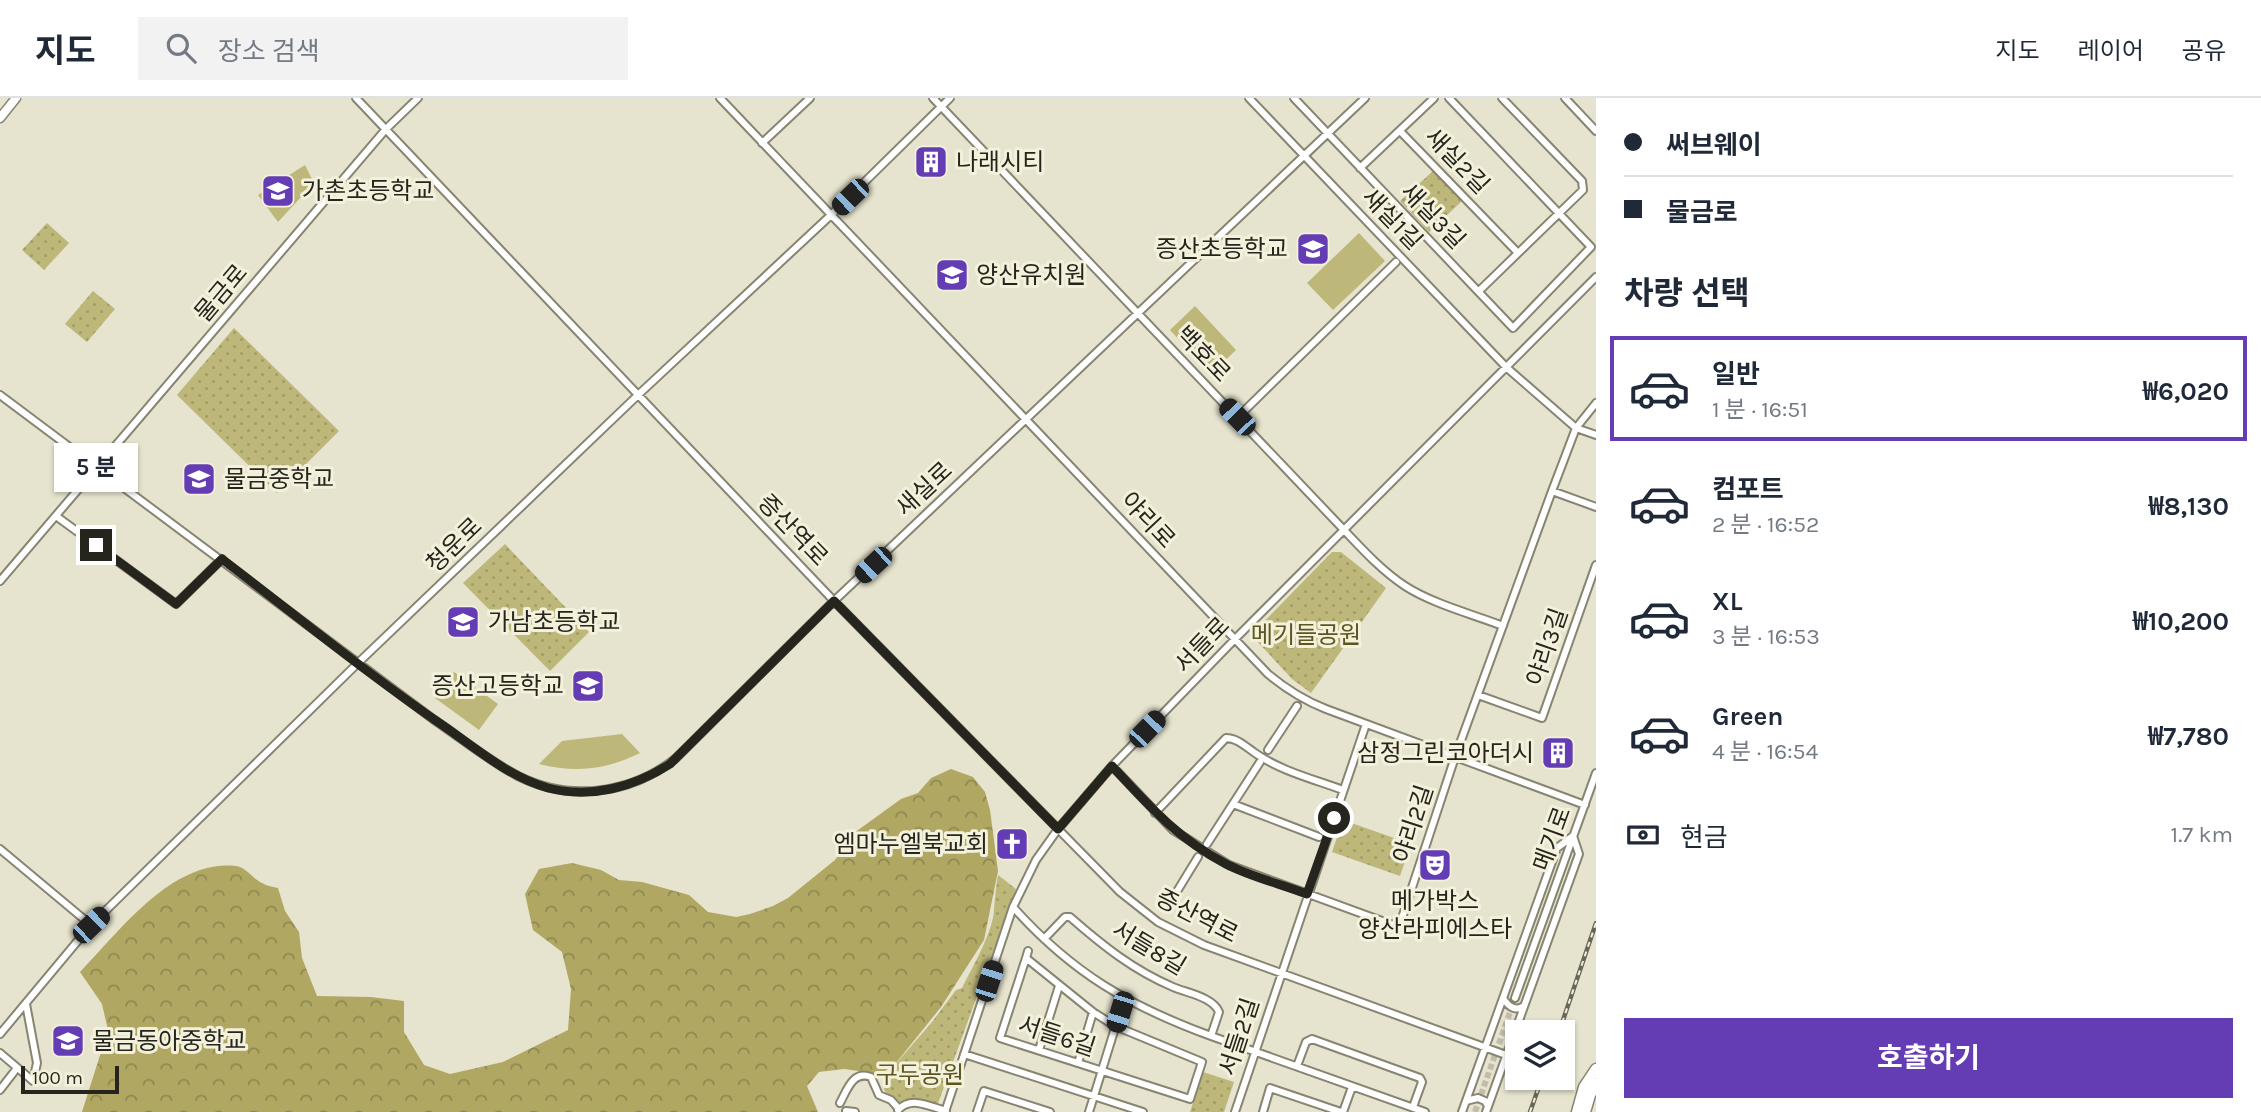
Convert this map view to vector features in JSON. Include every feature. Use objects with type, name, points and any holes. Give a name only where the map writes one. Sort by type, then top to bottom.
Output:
[{"type":"highway","points":[[1577,1112],[1584,1087],[1596,1069]]},
{"type":"highway","points":[[1585,1112],[1596,1084]]},
{"type":"main road","points":[[0,118],[16,98]]},
{"type":"street","name":"증산역로","points":[[356,98],[834,601],[1120,892],[1158,922],[1204,945],[1505,1055]]},
{"type":"street","name":"물금로","points":[[0,581],[386,129],[418,98]]},
{"type":"street","name":"야리로","points":[[720,98],[1268,674],[1301,699],[1585,805]]},
{"type":"street","points":[[762,143],[810,98]]},
{"type":"street","name":"백호로","points":[[933,98],[1387,573],[1407,587],[1503,626]]},
{"type":"street","name":"청운로","points":[[0,1034],[91,925],[358,663],[831,215],[950,98]]},
{"type":"street","name":"새실1길","points":[[1249,98],[1506,367],[1576,428]]},
{"type":"street","name":"새실3길","points":[[1294,98],[1514,328],[1591,247]]},
{"type":"street","points":[[1300,104],[1306,98]]},
{"type":"street","name":"새실로","points":[[0,395],[433,719],[519,776],[557,789],[595,792],[638,781],[675,759],[834,601],[1365,98]]},
{"type":"street","name":"새실2길","points":[[1434,98],[1400,131],[1518,253]]},
{"type":"street","name":"새실2길","points":[[1449,98],[1591,247]]},
{"type":"street","points":[[1479,291],[1583,190],[1582,181],[1502,98]]},
{"type":"street","points":[[1565,98],[1596,131]]},
{"type":"street","points":[[1360,168],[1400,131]]},
{"type":"street","points":[[1242,413],[1396,262]]},
{"type":"street","name":"서들로","points":[[946,1111],[1013,907],[1037,860],[1058,829],[1112,766],[1235,639],[1596,277]]},
{"type":"street","name":"야리3길","points":[[1455,757],[1576,428],[1596,403]]},
{"type":"street","points":[[1576,428],[1596,435]]},
{"type":"street","points":[[1552,491],[1596,507]]},
{"type":"street","points":[[56,516],[176,604],[222,559]]},
{"type":"street","name":"야리3길","points":[[1478,695],[1542,718],[1596,565]]},
{"type":"street","points":[[1268,750],[1297,706]]},
{"type":"street","name":"서들2길","points":[[1235,1112],[1366,723]]},
{"type":"street","points":[[1155,813],[1226,738],[1233,738],[1280,767],[1343,790]]},
{"type":"street","name":"야리2길","points":[[1112,766],[1155,813],[1182,836],[1229,865],[1392,925],[1401,921],[1455,757]]},
{"type":"street","points":[[1207,844],[1260,762]]},
{"type":"street","name":"메기로","points":[[1516,998],[1596,774]]},
{"type":"street","points":[[1233,804],[1319,837]]},
{"type":"street","points":[[1462,1112],[1557,848],[1573,836],[1579,854],[1519,1020]]},
{"type":"street","points":[[0,849],[91,925]]},
{"type":"street","points":[[1168,906],[1198,857]]},
{"type":"street","points":[[1013,907],[1044,939],[1099,984],[1124,999],[1168,1020],[1425,1112]]},
{"type":"street","name":"서들8길","points":[[1044,939],[1065,917],[1070,917],[1129,964],[1158,980],[1212,1002],[1219,1012],[1211,1036]]},
{"type":"street","name":"서들6길","points":[[1027,955],[1059,986],[1115,1026],[1202,1062],[1190,1099],[1000,1038],[1027,955]]},
{"type":"street","points":[[1039,1050],[1059,986]]},
{"type":"street","points":[[1503,998],[1512,1008],[1520,1009],[1524,1006]]},
{"type":"street","name":"서들6길","points":[[1088,1112],[1124,999]]},
{"type":"street","points":[[0,1053],[33,1081],[37,1063],[26,1004]]},
{"type":"street","points":[[1078,1063],[1093,1012]]},
{"type":"street","points":[[1297,1066],[1306,1042],[1312,1039],[1420,1078],[1422,1082],[1413,1107]]},
{"type":"street","points":[[964,1054],[1143,1112]]},
{"type":"street","points":[[1487,1109],[1505,1058]]},
{"type":"street","points":[[0,1090],[17,1068]]},
{"type":"street","points":[[840,1103],[851,1082],[859,1074],[864,1074],[871,1077],[879,1095],[891,1100],[896,1111],[912,1101],[946,1111]]},
{"type":"street","points":[[1263,1112],[1270,1088],[1342,1112],[1352,1087]]},
{"type":"street","points":[[977,1112],[984,1091],[1050,1112]]},
{"type":"street","points":[[1466,1101],[1478,1098],[1485,1101],[1487,1109]]},
{"type":"street","points":[[846,1111],[855,1112]]},
{"type":"green space","points":[[305,165],[314,183],[278,222],[258,195]]},
{"type":"green space","points":[[1433,171],[1462,201],[1429,232],[1400,201]]},
{"type":"green space","points":[[47,223],[69,243],[44,270],[22,250]]},
{"type":"green space","points":[[1359,233],[1385,261],[1333,310],[1307,283]]},
{"type":"green space","points":[[93,291],[115,309],[87,342],[65,324]]},
{"type":"green space","points":[[1195,306],[1236,350],[1211,374],[1170,330]]},
{"type":"green space","points":[[234,328],[339,431],[277,493],[177,395]]},
{"type":"green space","points":[[505,544],[589,632],[550,671],[463,583]]},
{"type":"green space","name":"메기들공원","points":[[1332,552],[1341,552],[1386,588],[1311,693],[1292,679],[1256,640],[1254,632]]},
{"type":"green space","points":[[454,672],[498,704],[479,730],[435,698]]},
{"type":"green space","points":[[622,734],[640,753],[615,763],[591,768],[539,764],[562,741]]},
{"type":"green space","points":[[951,769],[973,777],[985,792],[990,810],[998,871],[984,940],[941,1007],[896,1063],[881,1074],[844,1069],[819,1072],[807,1086],[818,1112],[82,1112],[108,1030],[102,1004],[80,972],[149,901],[190,874],[213,867],[236,866],[264,884],[278,888],[285,911],[299,932],[302,958],[317,996],[404,1001],[404,1032],[424,1065],[450,1074],[503,1062],[568,1030],[571,989],[562,952],[533,930],[525,894],[539,869],[572,863],[601,870],[619,880],[642,882],[689,895],[708,912],[736,917],[750,914],[788,898],[835,860],[854,833],[901,799],[918,793],[931,778]]},
{"type":"green space","points":[[1343,820],[1411,844],[1400,876],[1332,852]]},
{"type":"green space","name":"구두공원","points":[[998,875],[1016,889],[937,1106],[911,1099],[897,1104],[884,1090],[887,1074],[956,990],[962,988],[982,949],[993,918]]},
{"type":"green space","points":[[1203,1072],[1234,1082],[1224,1112],[1190,1112]]},
{"type":"tunnel","points":[[1475,1112],[1515,998]]},
{"type":"railway","points":[[1563,1020],[1596,923]]},
{"type":"railway","points":[[1530,1112],[1538,1090]]},
{"type":"place","name":"나래시티","points":[[931,162]]},
{"type":"place","name":"가촌초등학교","points":[[278,191]]},
{"type":"place","name":"증산초등학교","points":[[1313,249]]},
{"type":"place","name":"양산유치원","points":[[952,275]]},
{"type":"place","name":"물금중학교","points":[[199,479]]},
{"type":"place","name":"가남초등학교","points":[[463,622]]},
{"type":"place","name":"증산고등학교","points":[[588,686]]},
{"type":"place","name":"삼정그린코아더시","points":[[1558,753]]},
{"type":"place","name":"엠마누엘북교회","points":[[1012,844]]},
{"type":"place","name":"메가박스 양산라피에스타","points":[[1435,865]]},
{"type":"place","name":"물금동아중학교","points":[[68,1041]]},
{"type":"route","points":[[96,545],[176,604],[222,559],[433,719],[519,776],[549,788],[579,792],[609,790],[638,781],[670,764],[834,601],[1058,829],[1112,766],[1155,813],[1192,843],[1229,865],[1307,894],[1334,818]]}]
